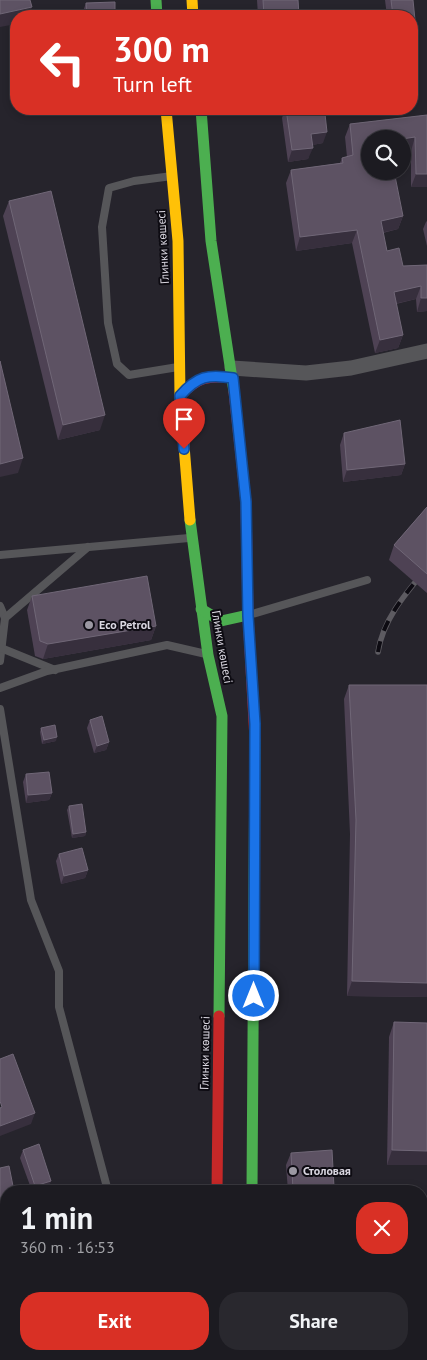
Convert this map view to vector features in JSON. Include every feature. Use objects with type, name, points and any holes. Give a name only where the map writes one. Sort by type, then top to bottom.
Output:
[{"type":"main road","name":"Глинки көшесі","points":[[167,115],[178,241],[180,396],[191,538],[208,654],[222,716],[217,1185]]},
{"type":"main road","name":"Глинки көшесі","points":[[200,115],[211,241],[232,373],[246,502],[248,616],[255,724],[252,1185]]},
{"type":"main road","points":[[180,396],[190,384],[203,377],[232,373]]},
{"type":"main road","points":[[201,609],[221,621],[248,616]]},
{"type":"street","points":[[232,373],[306,373],[351,368],[427,351]]},
{"type":"lane","points":[[172,176],[134,181],[109,188],[102,227],[108,323],[117,364],[129,375],[180,367]]},
{"type":"lane","points":[[0,555],[191,538]]},
{"type":"lane","points":[[5,618],[88,547]]},
{"type":"lane","points":[[248,616],[367,580]]},
{"type":"lane","points":[[0,606],[5,618],[0,660]]},
{"type":"lane","points":[[0,688],[55,670],[167,645],[208,654]]},
{"type":"lane","points":[[1,648],[55,670]]},
{"type":"lane","points":[[0,709],[31,900],[59,971],[59,1006],[106,1185]]},
{"type":"building","points":[[0,0],[30,0],[32,7],[10,10],[10,12],[0,14]]},
{"type":"building","points":[[263,0],[298,0],[299,10],[264,10]]},
{"type":"building","points":[[391,0],[413,0],[414,10],[392,10]]},
{"type":"building","points":[[115,2],[115,10],[87,10],[86,3]]},
{"type":"building","points":[[287,115],[325,115],[327,132],[311,134],[313,148],[292,150]]},
{"type":"building","points":[[427,115],[427,174],[416,174],[415,137],[411,138],[411,130],[361,130],[361,180],[396,180],[403,216],[381,221],[387,251],[399,248],[403,266],[427,265],[427,298],[421,298],[421,286],[394,292],[403,335],[380,340],[357,230],[300,237],[291,170],[343,163],[342,158],[353,155],[350,124]]},
{"type":"building","points":[[51,191],[105,415],[63,425],[9,201]]},
{"type":"building","points":[[0,361],[23,458],[0,464]]},
{"type":"building","points":[[400,420],[405,464],[347,470],[344,433]]},
{"type":"building","points":[[427,507],[427,574],[394,545]]},
{"type":"building","name":"Eco Petrol","points":[[147,576],[156,626],[48,644],[40,641],[32,596]]},
{"type":"building","points":[[349,685],[427,685],[427,983],[352,981],[356,820]]},
{"type":"building","points":[[102,716],[109,742],[97,746],[90,720]]},
{"type":"building","points":[[55,725],[57,737],[44,740],[41,728]]},
{"type":"building","points":[[49,772],[52,793],[28,795],[26,774]]},
{"type":"building","points":[[82,804],[86,832],[73,834],[69,806]]},
{"type":"building","points":[[82,848],[88,870],[64,876],[59,854]]},
{"type":"building","points":[[394,1022],[427,1023],[427,1151],[392,1150]]},
{"type":"building","points":[[13,1054],[35,1113],[0,1126],[0,1108],[2,1107],[0,1101],[0,1059]]},
{"type":"building","points":[[39,1144],[51,1181],[35,1185],[23,1150]]},
{"type":"building","points":[[332,1150],[334,1185],[293,1185],[291,1153]]},
{"type":"building","points":[[9,1166],[13,1185],[0,1185],[0,1168]]},
{"type":"railway","points":[[378,652],[385,628],[396,607],[427,568]]},
{"type":"traffic: fast","points":[[156,0],[157,10]]},
{"type":"traffic: fast","points":[[201,115],[211,241],[234,392]]},
{"type":"traffic: fast","points":[[190,520],[208,655],[222,716],[219,1016]]},
{"type":"traffic: fast","points":[[201,609],[221,621],[248,615]]},
{"type":"traffic: fast","points":[[252,1185],[255,740]]},
{"type":"traffic: slow","points":[[192,0],[193,10]]},
{"type":"traffic: slow","points":[[167,115],[178,241],[180,396],[190,520]]},
{"type":"traffic: jam","points":[[180,396],[198,381],[210,377],[233,378]]},
{"type":"traffic: jam","points":[[234,392],[246,502],[248,615],[255,740]]},
{"type":"traffic: jam","points":[[217,1185],[219,1016]]},
{"type":"place","name":"Eco Petrol","points":[[89,625]]},
{"type":"place","name":"Столовая","points":[[293,1171]]},
{"type":"route","points":[[184,449],[180,396],[190,384],[203,377],[233,378],[246,502],[248,616],[255,724],[254,996]]}]
